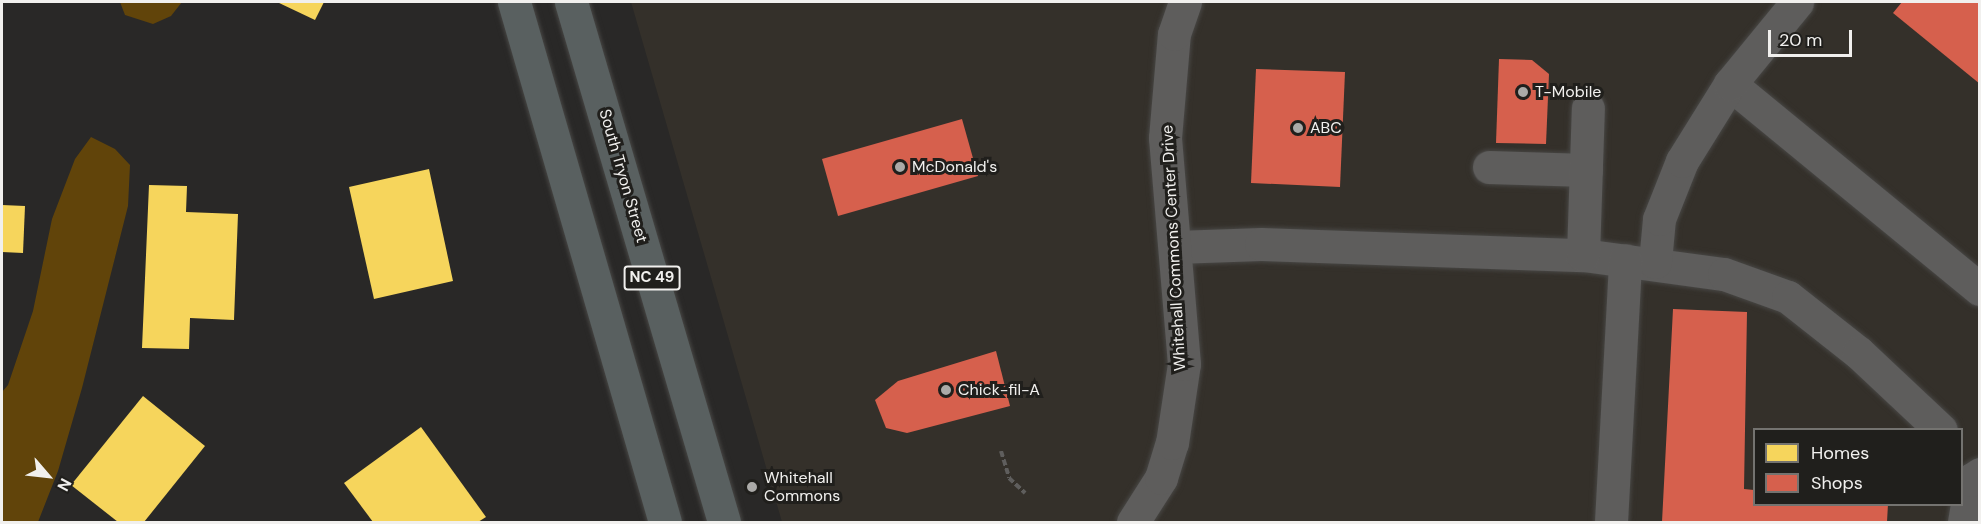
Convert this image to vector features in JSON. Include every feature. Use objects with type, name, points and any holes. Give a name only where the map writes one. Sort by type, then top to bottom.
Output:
[{"type":"main road","name":"NC 49","points":[[514,2],[665,522]]},
{"type":"main road","name":"South Tryon Street","points":[[571,2],[724,522]]},
{"type":"street","name":"Whitehall Commons Center Drive","points":[[1133,522],[1161,478],[1172,443],[1184,364],[1176,247],[1165,138],[1174,34],[1185,2]]},
{"type":"street","points":[[1611,522],[1640,261],[1682,161],[1730,84],[1797,2]]},
{"type":"street","points":[[1730,84],[1980,289]]},
{"type":"street","points":[[1583,255],[1588,108]]},
{"type":"street","points":[[1489,166],[1586,170]]},
{"type":"street","points":[[1176,247],[1261,244],[1583,255],[1724,274],[1788,297],[1859,353],[1940,428]]},
{"type":"street","points":[[1964,522],[1973,478]]},
{"type":"path","points":[[1001,451],[1009,478],[1025,493]]},
{"type":"shaded area","points":[[120,2],[182,2],[171,16],[153,24],[125,15]]},
{"type":"shaded area","name":"Whitehall Commons","points":[[631,2],[1979,2],[1979,522],[782,522]]},
{"type":"shaded area","points":[[91,137],[115,149],[130,165],[128,206],[82,388],[58,471],[38,522],[2,522],[2,392],[8,385],[33,311],[52,219],[75,159]]},
{"type":"building: Homes","points":[[277,2],[324,2],[315,20]]},
{"type":"building: Homes","points":[[429,169],[453,281],[374,299],[349,187]]},
{"type":"building: Homes","points":[[149,185],[187,186],[186,212],[238,214],[234,320],[190,318],[189,349],[142,348]]},
{"type":"building: Homes","points":[[2,205],[25,206],[23,253],[2,252]]},
{"type":"building: Homes","points":[[143,396],[205,446],[144,522],[118,522],[71,485]]},
{"type":"building: Homes","points":[[421,427],[486,517],[478,522],[373,522],[344,483]]},
{"type":"building: Shops","points":[[1902,2],[1980,2],[1980,84],[1893,13]]},
{"type":"building: Shops","name":"T-Mobile","points":[[1499,59],[1532,60],[1549,74],[1546,144],[1496,143]]},
{"type":"building: Shops","name":"ABC","points":[[1256,69],[1345,72],[1340,187],[1251,183]]},
{"type":"building: Shops","name":"McDonald's","points":[[962,119],[978,176],[838,216],[822,159]]},
{"type":"building: Shops","points":[[1673,309],[1747,312],[1744,489],[1753,490],[1753,506],[1888,506],[1887,522],[1662,522]]},
{"type":"building: Shops","name":"Chick-fil-A","points":[[996,351],[1010,406],[907,433],[886,428],[875,400],[898,381]]},
{"type":"place","name":"T-Mobile","points":[[1523,92]]},
{"type":"place","name":"ABC","points":[[1298,128]]},
{"type":"place","name":"McDonald's","points":[[900,167]]},
{"type":"place","name":"Chick-fil-A","points":[[946,390]]},
{"type":"place","name":"Whitehall Commons","points":[[752,487]]}]
